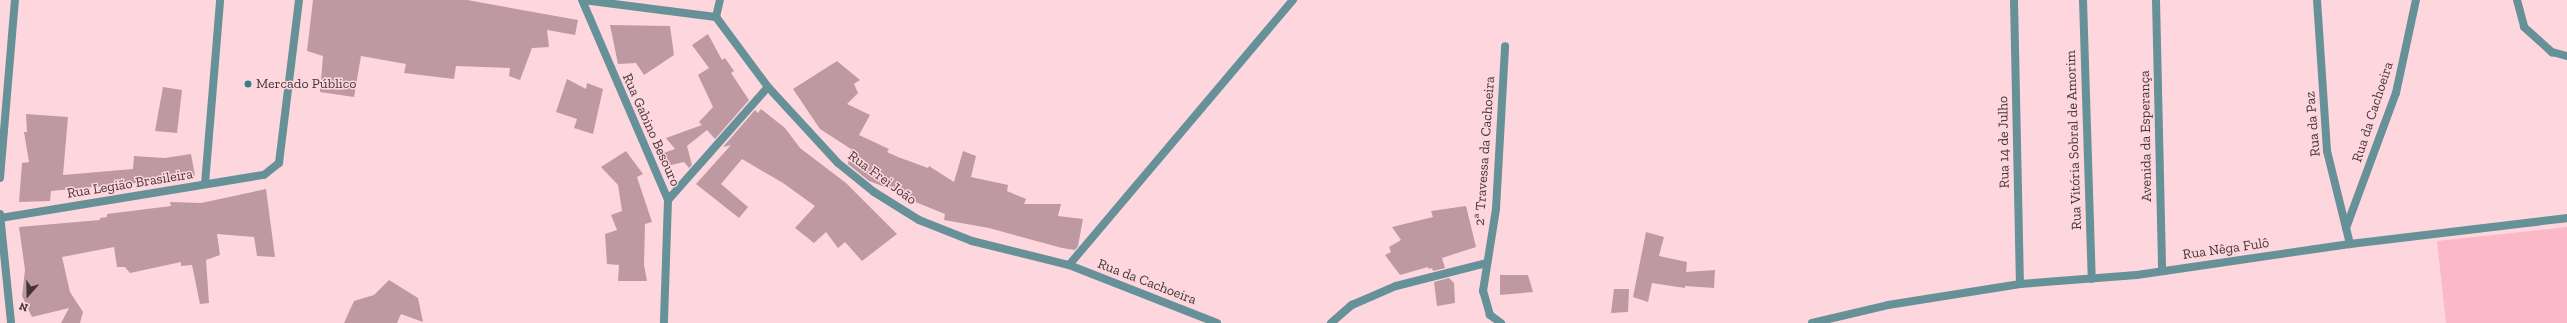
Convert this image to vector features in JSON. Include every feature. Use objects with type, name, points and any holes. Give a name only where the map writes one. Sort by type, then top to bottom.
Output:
[{"type":"street","points":[[0,178],[15,0]]},
{"type":"street","points":[[205,184],[220,0]]},
{"type":"street","name":"Rua Legião Brasileira","points":[[0,218],[264,175],[279,163],[299,0]]},
{"type":"street","points":[[583,0],[716,17],[720,0]]},
{"type":"street","name":"Rua Gabino Besouro","points":[[583,0],[668,200],[664,323]]},
{"type":"street","points":[[1068,265],[1293,0]]},
{"type":"street","name":"Rua 14 de Julho","points":[[2014,0],[2020,284]]},
{"type":"street","name":"Rua Vitória Sobral de Amorim","points":[[2083,0],[2092,279]]},
{"type":"street","name":"Avenida da Esperança","points":[[2156,0],[2162,271]]},
{"type":"street","name":"Rua da Paz","points":[[2317,0],[2327,151],[2350,244]]},
{"type":"street","name":"Rua da Cachoeira","points":[[2346,229],[2396,93],[2416,0]]},
{"type":"street","points":[[2517,0],[2524,27],[2552,52],[2567,56]]},
{"type":"street","name":"Rua Frei João","points":[[716,17],[768,87],[838,163],[874,192],[919,220],[972,241],[1068,265]]},
{"type":"street","name":"2ª Travessa da Cachoeira","points":[[1501,323],[1490,315],[1483,291],[1496,209],[1504,46]]},
{"type":"street","points":[[668,200],[768,87]]},
{"type":"street","points":[[0,213],[11,323]]},
{"type":"street","name":"Rua Nêga Fulô","points":[[1812,323],[1888,305],[2020,284],[2092,279],[2162,271],[2350,244],[2567,218]]},
{"type":"street","points":[[1332,323],[1352,305],[1396,286],[1487,263]]},
{"type":"street","name":"Rua da Cachoeira","points":[[1068,265],[1217,323]]},
{"type":"shaded area","points":[[2567,227],[2567,323],[2446,323],[2437,241]]},
{"type":"building","points":[[313,0],[467,0],[578,20],[575,35],[547,30],[549,47],[532,48],[520,80],[509,76],[510,68],[456,66],[454,79],[404,73],[406,64],[361,56],[354,97],[320,92],[323,56],[307,51]]},
{"type":"building","points":[[610,25],[670,26],[674,55],[644,75],[636,63],[618,64]]},
{"type":"building","points":[[708,34],[722,60],[725,58],[734,71],[731,73],[749,100],[715,139],[707,130],[687,146],[692,165],[689,168],[684,162],[667,166],[661,154],[675,149],[666,138],[702,125],[699,122],[713,107],[698,75],[709,68],[692,45]]},
{"type":"building","points":[[837,61],[860,80],[854,84],[858,93],[847,104],[870,115],[859,135],[889,149],[887,152],[898,157],[928,168],[929,166],[954,182],[963,151],[976,156],[971,177],[1008,185],[1007,191],[1026,199],[1024,204],[1061,204],[1058,216],[1083,219],[1078,246],[1075,250],[1062,248],[989,228],[944,220],[945,214],[903,197],[904,194],[869,181],[848,164],[851,149],[820,129],[793,89]]},
{"type":"building","points":[[567,79],[586,89],[587,83],[603,89],[593,134],[574,128],[577,119],[556,112]]},
{"type":"building","points":[[163,87],[182,90],[177,133],[155,131]]},
{"type":"building","points":[[761,109],[785,128],[800,148],[846,183],[897,234],[862,261],[845,242],[838,248],[826,232],[814,243],[795,228],[815,206],[783,183],[742,159],[721,184],[748,207],[739,218],[696,184],[731,145],[723,147],[755,110],[758,113]]},
{"type":"building","points":[[26,114],[68,117],[63,175],[133,169],[134,156],[165,158],[191,154],[195,176],[166,182],[166,178],[129,184],[105,190],[105,186],[51,191],[50,201],[19,202],[22,163],[29,162],[24,132],[27,132]]},
{"type":"building","points":[[626,151],[643,174],[637,177],[652,222],[645,224],[644,265],[647,281],[618,281],[619,265],[607,264],[605,234],[617,230],[611,215],[622,211],[618,185],[601,167]]},
{"type":"building","points":[[266,189],[275,257],[257,256],[254,237],[217,234],[220,255],[206,260],[209,303],[200,304],[192,265],[181,266],[181,262],[130,273],[125,267],[117,267],[114,247],[62,257],[70,292],[83,312],[80,323],[61,323],[69,308],[32,317],[22,296],[25,270],[19,227],[100,220],[100,218],[107,217],[107,214],[171,206],[170,202],[201,203]]},
{"type":"building","points":[[1466,206],[1476,247],[1442,258],[1445,268],[1433,271],[1432,268],[1429,269],[1428,267],[1400,275],[1385,255],[1391,252],[1389,247],[1401,240],[1392,227],[1433,217],[1431,211]]},
{"type":"building","points":[[1646,232],[1664,237],[1659,256],[1687,262],[1686,272],[1715,270],[1714,288],[1685,286],[1685,288],[1652,283],[1648,302],[1633,297]]},
{"type":"building","points":[[1500,275],[1528,275],[1533,292],[1500,295]]},
{"type":"building","points":[[1449,278],[1454,283],[1455,303],[1437,306],[1434,282]]},
{"type":"building","points":[[389,280],[418,298],[423,322],[401,314],[397,323],[344,323],[354,301],[374,295]]},
{"type":"building","points":[[1614,289],[1629,289],[1628,312],[1611,313]]},
{"type":"place","name":"Mercado Público","points":[[248,84]]}]
